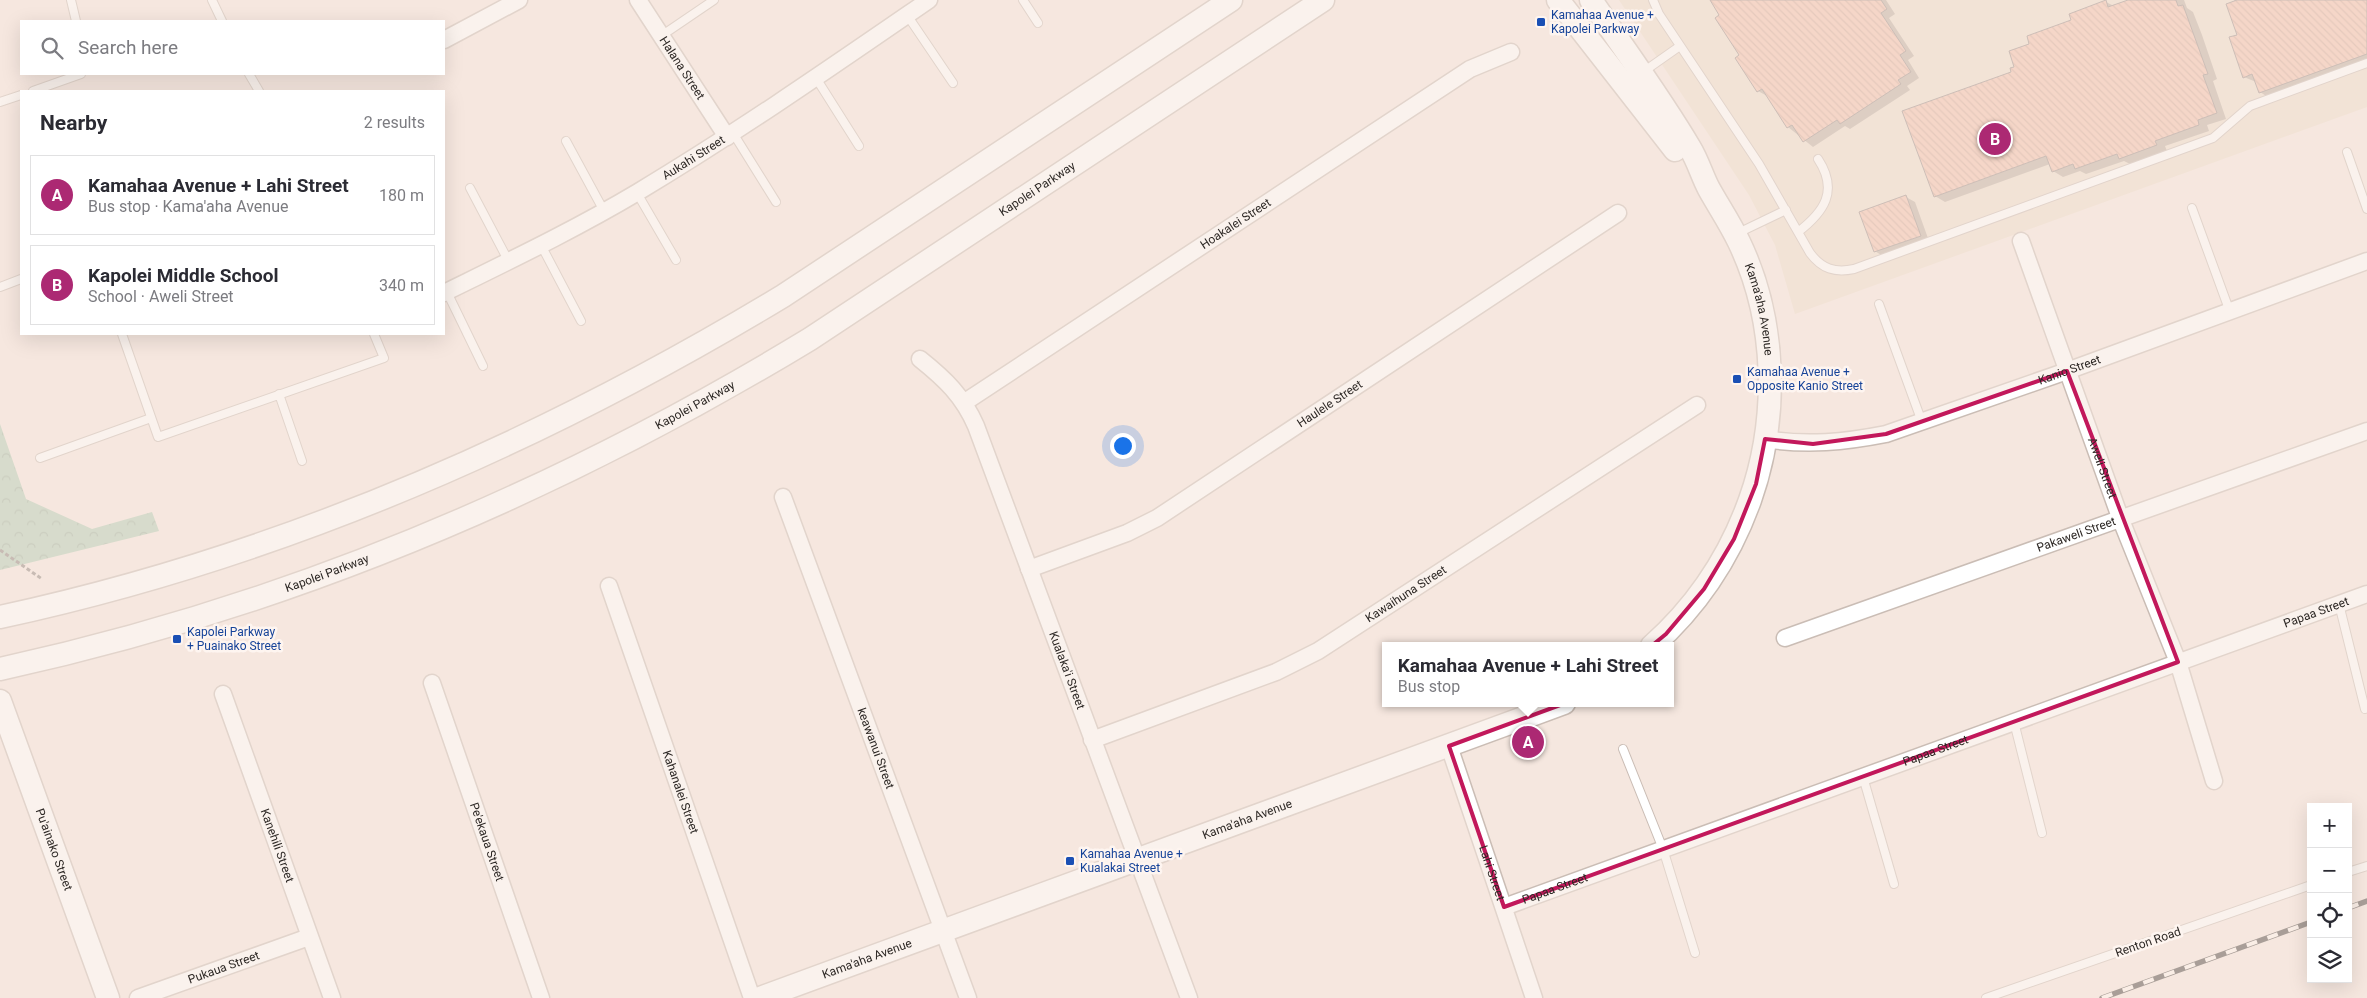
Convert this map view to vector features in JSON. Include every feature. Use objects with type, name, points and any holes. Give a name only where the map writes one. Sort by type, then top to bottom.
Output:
[{"type":"main road","points":[[0,617],[148,579],[270,541],[403,491],[559,421],[702,345],[783,296],[1231,0]]},
{"type":"main road","name":"Kapolei Parkway","points":[[0,668],[104,644],[268,595],[422,537],[582,466],[718,394],[810,339],[1323,0]]},
{"type":"main road","name":"Kama'aha Avenue","points":[[1558,0],[1632,79],[1690,148],[1709,188],[1735,234],[1751,271],[1766,331],[1770,393],[1765,440],[1756,484],[1734,540],[1704,589],[1686,612],[1656,642]]},
{"type":"main road","name":"Kama'aha Avenue","points":[[1591,0],[1632,79]]},
{"type":"main road","name":"Pu'ainako Street","points":[[0,701],[108,998]]},
{"type":"main road","name":"Kama'aha Avenue","points":[[760,998],[1553,707]]},
{"type":"street","points":[[445,39],[519,0]]},
{"type":"street","name":"Halana Street","points":[[638,0],[730,135]]},
{"type":"street","name":"Aukahi Street","points":[[446,293],[509,262],[637,193],[730,135],[929,0]]},
{"type":"street","name":"Hoakalei Street","points":[[964,402],[1470,69],[1511,52]]},
{"type":"street","name":"Haulele Street","points":[[1029,569],[1127,533],[1157,518],[1618,214]]},
{"type":"street","name":"Aweli Street","points":[[2021,241],[2121,520],[2178,662],[2214,781]]},
{"type":"street","name":"Kanio Street","points":[[1765,440],[1791,444],[1835,442],[1886,434],[2067,371],[2367,261]]},
{"type":"street","name":"Kualaka'i Street","points":[[920,359],[947,381],[964,402],[976,426],[1189,998]]},
{"type":"street","name":"Kawaihuna Street","points":[[1092,740],[1276,672],[1318,651],[1697,405]]},
{"type":"street","name":"Pakaweli Street","points":[[1785,638],[2367,432]]},
{"type":"street","name":"keawanui Street","points":[[783,497],[968,998]]},
{"type":"street","name":"Kahanalei Street","points":[[609,586],[752,998]]},
{"type":"street","name":"Papaa Street","points":[[1504,907],[2367,594]]},
{"type":"street","name":"Pe'ekaua Street","points":[[432,683],[541,998]]},
{"type":"street","name":"Kanehili Street","points":[[223,694],[332,998]]},
{"type":"street","name":"Lahi Street","points":[[1450,746],[1534,998]]},
{"type":"street","name":"Pukaua Street","points":[[138,998],[309,937]]},
{"type":"lane","points":[[71,0],[76,20]]},
{"type":"lane","points":[[212,0],[222,20]]},
{"type":"lane","points":[[661,36],[714,0]]},
{"type":"lane","points":[[1023,0],[1038,23]]},
{"type":"lane","points":[[1653,0],[1659,14],[1759,164],[1810,253],[1824,267],[1834,271],[1854,269],[2213,138],[2250,106],[2367,63]]},
{"type":"lane","points":[[907,15],[953,83]]},
{"type":"lane","points":[[1632,79],[1680,46]]},
{"type":"lane","points":[[38,90],[78,75]]},
{"type":"lane","points":[[250,75],[258,90]]},
{"type":"lane","points":[[816,78],[859,146]]},
{"type":"lane","points":[[0,102],[20,95]]},
{"type":"lane","points":[[730,135],[776,202]]},
{"type":"lane","points":[[566,141],[604,211]]},
{"type":"lane","points":[[2346,152],[2367,209]]},
{"type":"lane","points":[[1798,232],[1818,216],[1826,200],[1828,191],[1826,174],[1818,159]]},
{"type":"lane","points":[[470,188],[509,262]]},
{"type":"lane","points":[[637,193],[676,260]]},
{"type":"lane","points":[[2192,208],[2230,312]]},
{"type":"lane","points":[[1735,234],[1786,210]]},
{"type":"lane","points":[[541,245],[581,321]]},
{"type":"lane","points":[[0,287],[20,279]]},
{"type":"lane","points":[[446,293],[483,366]]},
{"type":"lane","points":[[1879,304],[1922,422]]},
{"type":"lane","points":[[122,335],[158,437],[384,358],[374,335]]},
{"type":"lane","points":[[279,394],[302,461]]},
{"type":"lane","points":[[40,458],[151,418]]},
{"type":"lane","points":[[2340,604],[2365,709]]},
{"type":"lane","points":[[2014,722],[2042,833]]},
{"type":"lane","points":[[1623,748],[1663,849],[1696,953]]},
{"type":"lane","points":[[1863,777],[1894,884]]},
{"type":"lane","points":[[2352,871],[2367,866]]},
{"type":"lane","name":"Renton Road","points":[[1986,998],[2307,886]]},
{"type":"path","points":[[0,550],[42,579]]},
{"type":"highlighted area","points":[[2067,371],[2178,662],[1504,907],[1449,746],[1571,701],[1621,671],[1666,634],[1704,589],[1734,539],[1756,484],[1765,439],[1813,444],[1886,434]]},
{"type":"shaded area","points":[[1619,0],[2367,0],[2367,107],[1795,314],[1775,245],[1749,195]]},
{"type":"green space","points":[[0,424],[26,499],[92,529],[152,512],[159,531],[0,570]]},
{"type":"building","points":[[1710,0],[1881,0],[1887,9],[1881,13],[1906,51],[1900,55],[1911,72],[1898,80],[1901,84],[1840,124],[1837,120],[1803,142],[1792,125],[1787,128],[1762,89],[1757,92],[1735,58],[1739,55],[1715,18],[1719,15]]},
{"type":"building","points":[[2106,0],[2108,7],[2128,0],[2176,0],[2178,6],[2183,5],[2208,74],[2203,75],[2217,113],[2198,120],[2199,125],[2155,141],[2157,145],[2119,159],[2117,154],[2075,169],[2073,164],[2052,172],[2046,156],[1934,197],[1902,111],[2011,72],[2010,68],[2014,67],[2009,51],[2029,44],[2027,36],[2071,20],[2069,14]]},
{"type":"building","points":[[2237,0],[2367,0],[2367,54],[2259,93],[2252,74],[2243,78],[2229,37],[2237,35],[2226,4]]},
{"type":"building","points":[[1906,195],[1921,236],[1874,252],[1859,212]]},
{"type":"railway","points":[[2352,907],[2367,901]]},
{"type":"railway","points":[[2102,998],[2307,923]]},
{"type":"place","name":"Kamahaa Avenue + Kapolei Parkway","points":[[1541,22]]},
{"type":"place","name":"Kapolei Middle School","points":[[1995,139]]},
{"type":"place","name":"Kamahaa Avenue + Opposite Kanio Street","points":[[1737,379]]},
{"type":"place","name":"Kapolei Parkway + Puainako Street","points":[[177,639]]},
{"type":"place","name":"Kamahaa Avenue + Lahi Street","points":[[1528,742]]},
{"type":"place","name":"Kamahaa Avenue + Kualakai Street","points":[[1070,861]]}]
